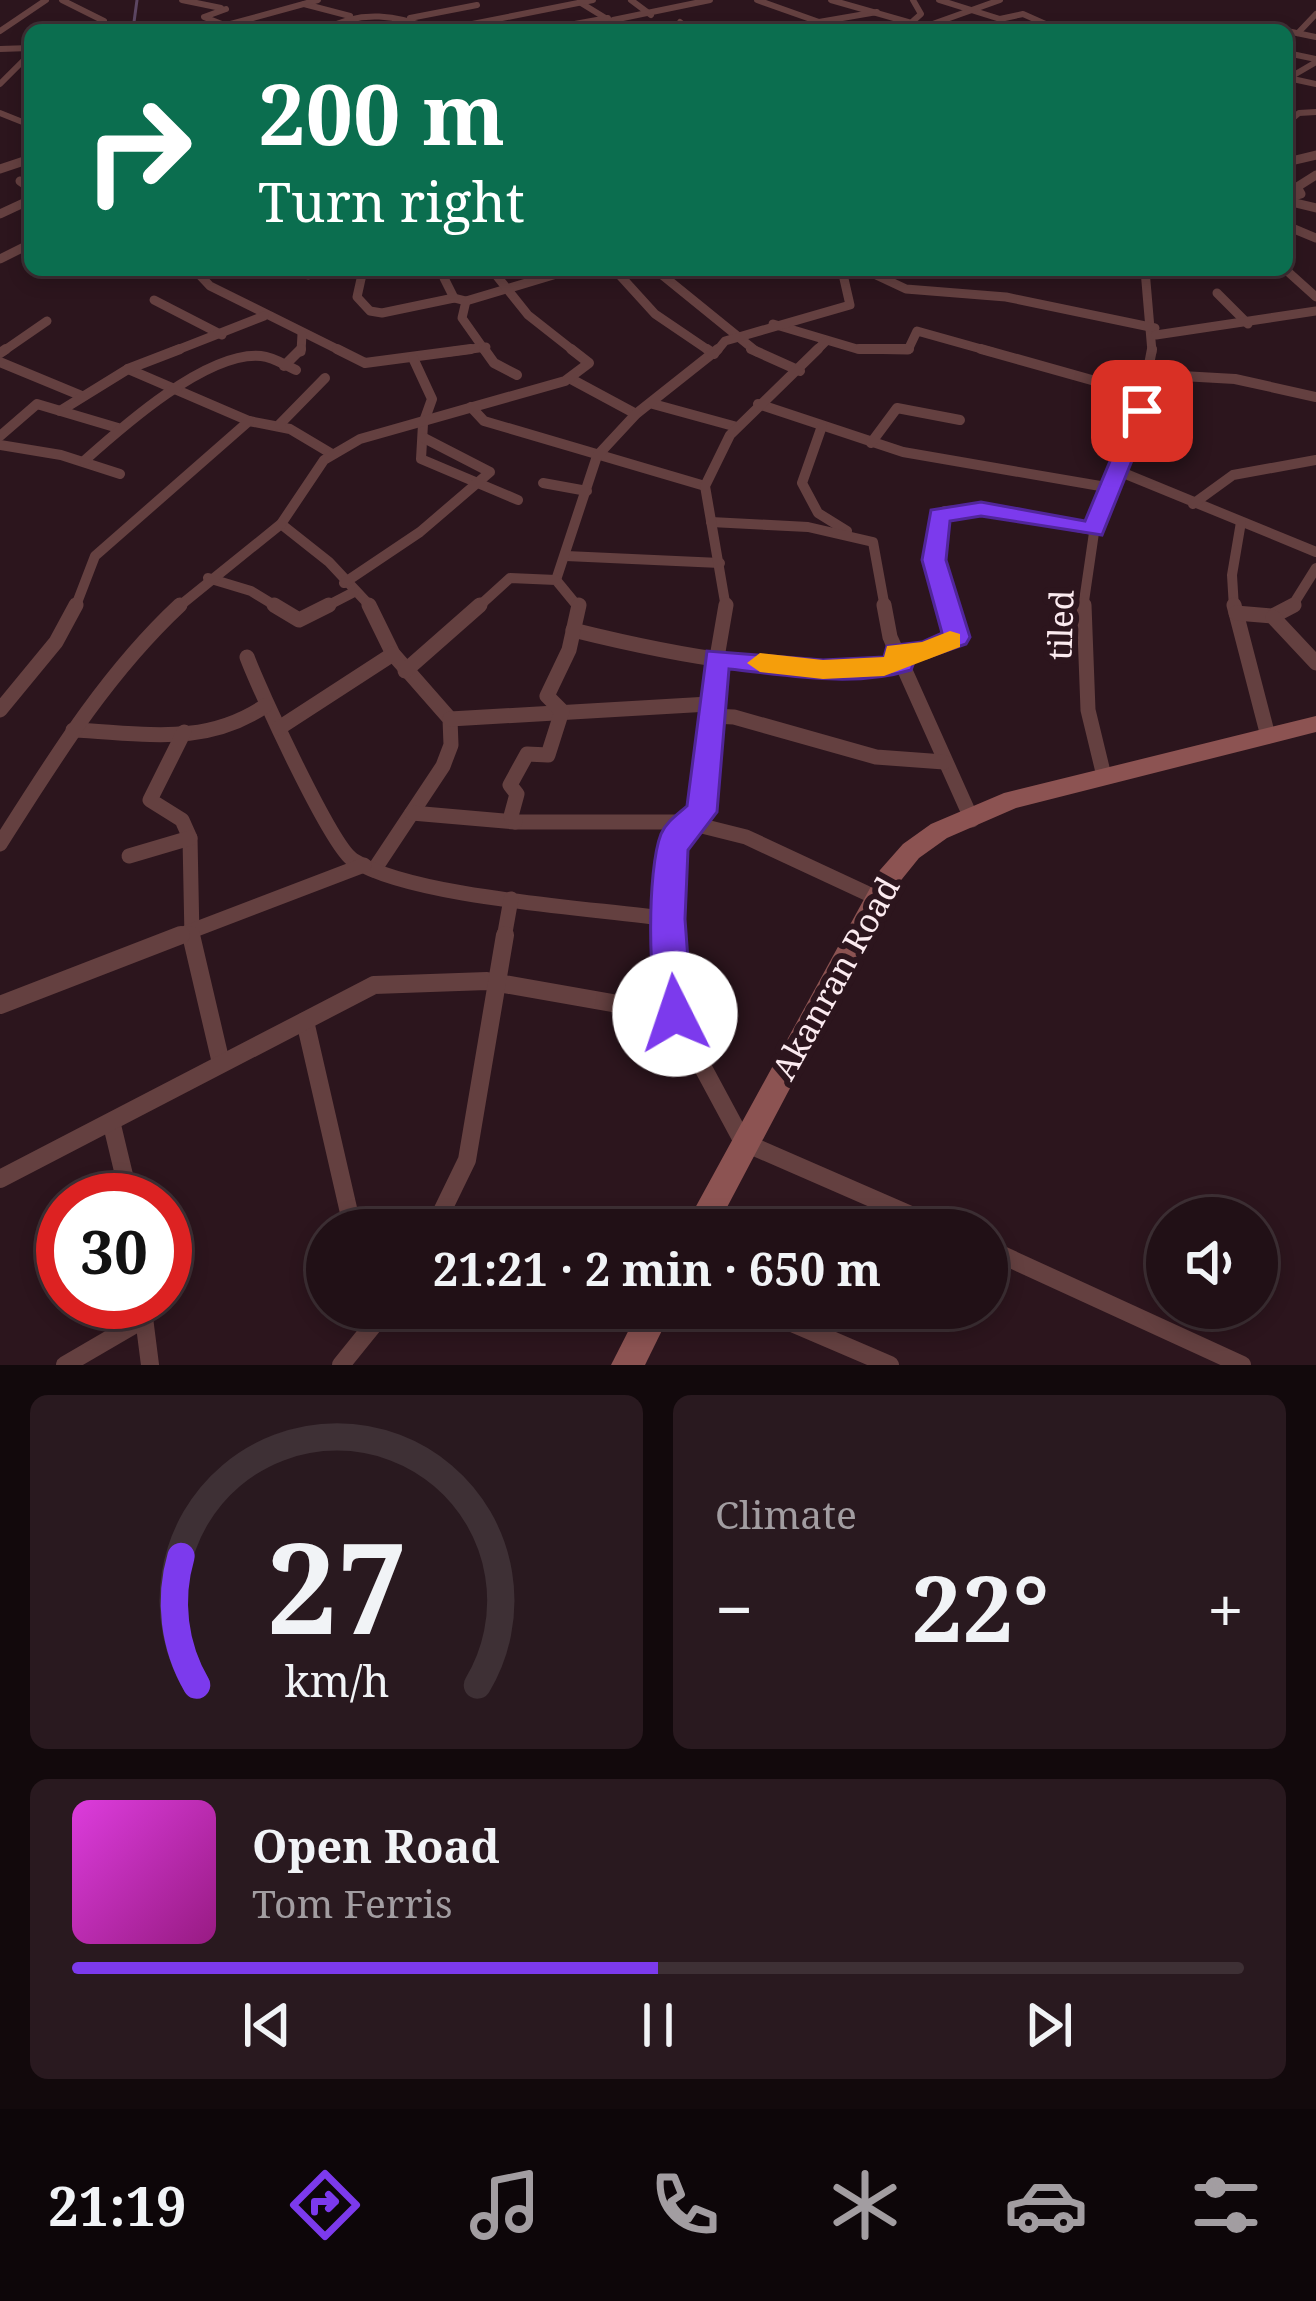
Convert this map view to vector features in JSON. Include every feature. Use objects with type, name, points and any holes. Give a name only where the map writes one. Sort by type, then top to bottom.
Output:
[{"type":"main road","name":"Akanran Road","points":[[709,1209],[878,898],[911,851],[939,831],[1012,800],[1316,724]]},
{"type":"main road","points":[[627,1365],[646,1329]]},
{"type":"street","points":[[0,31],[46,0]]},
{"type":"street","points":[[62,0],[104,21],[101,24]]},
{"type":"street","points":[[182,0],[226,9],[203,17],[221,24]]},
{"type":"street","points":[[243,24],[318,0]]},
{"type":"street","points":[[467,0],[496,15]]},
{"type":"street","points":[[461,24],[593,0]]},
{"type":"street","points":[[631,0],[651,15]]},
{"type":"street","points":[[580,3],[617,23],[710,0]]},
{"type":"street","points":[[757,0],[806,20],[877,12]]},
{"type":"street","points":[[831,0],[919,24]]},
{"type":"street","points":[[912,22],[921,14],[915,0]]},
{"type":"street","points":[[939,0],[996,24]]},
{"type":"street","points":[[939,24],[1000,0]]},
{"type":"street","points":[[376,3],[378,16]]},
{"type":"street","points":[[304,4],[350,16],[420,23]]},
{"type":"street","points":[[405,19],[477,4]]},
{"type":"street","points":[[525,11],[551,24]]},
{"type":"street","points":[[960,13],[989,19],[1023,14],[1046,24]]},
{"type":"street","points":[[1298,33],[1315,14]]},
{"type":"street","points":[[335,24],[350,16]]},
{"type":"street","points":[[828,21],[836,24]]},
{"type":"street","points":[[0,22],[10,22]]},
{"type":"street","points":[[1293,32],[1316,37]]},
{"type":"street","points":[[14,48],[24,39]]},
{"type":"street","points":[[0,50],[24,50]]},
{"type":"street","points":[[0,83],[24,57]]},
{"type":"street","points":[[0,117],[23,119]]},
{"type":"street","points":[[1293,197],[1300,194],[1298,187],[1316,176]]},
{"type":"street","points":[[20,181],[24,184]]},
{"type":"street","points":[[0,214],[24,203]]},
{"type":"street","points":[[11,210],[24,211]]},
{"type":"street","points":[[201,276],[264,316],[365,363],[395,355],[412,358],[487,347]]},
{"type":"street","points":[[361,276],[357,297],[374,313],[503,290],[550,276]]},
{"type":"street","points":[[0,844],[73,730],[139,643],[208,578],[281,524],[332,454],[360,439],[423,431],[471,407],[571,379],[589,363],[503,290],[495,276]]},
{"type":"street","points":[[620,276],[655,314],[714,354]]},
{"type":"street","points":[[664,276],[741,334],[744,346],[791,370]]},
{"type":"street","points":[[556,580],[597,456],[636,414],[714,354],[719,344],[850,305],[843,276]]},
{"type":"street","points":[[877,276],[891,286],[1006,297],[1156,332],[1248,324],[1316,311]]},
{"type":"street","name":"tiled","points":[[1104,776],[1088,734],[1085,688],[1093,530],[1106,487],[1137,430],[1156,332],[1146,276]]},
{"type":"street","points":[[1293,276],[1316,297]]},
{"type":"street","points":[[444,278],[460,299],[462,318],[494,363],[517,375]]},
{"type":"street","points":[[1217,293],[1248,324]]},
{"type":"street","points":[[154,300],[222,335]]},
{"type":"street","points":[[60,411],[128,369],[264,316]]},
{"type":"street","points":[[0,353],[47,321]]},
{"type":"street","points":[[773,325],[826,341],[898,352],[908,350],[916,331],[1144,395]]},
{"type":"street","points":[[284,366],[301,355],[302,334]]},
{"type":"street","points":[[826,341],[737,427],[705,486],[727,601],[716,658],[702,812],[686,822],[672,850],[669,919],[675,1014],[723,1096],[743,1142],[897,1209]]},
{"type":"street","points":[[84,461],[118,428],[232,361],[261,356],[296,370]]},
{"type":"street","points":[[412,358],[432,399],[421,459],[518,500]]},
{"type":"street","points":[[0,362],[82,396]]},
{"type":"street","points":[[128,369],[173,393],[249,421],[279,424],[332,454]]},
{"type":"street","points":[[1146,374],[1235,379],[1316,397]]},
{"type":"street","points":[[279,424],[325,377]]},
{"type":"street","points":[[571,379],[636,414]]},
{"type":"street","points":[[0,436],[37,404],[118,428]]},
{"type":"street","points":[[653,404],[737,427]]},
{"type":"street","points":[[758,404],[871,443],[1106,487]]},
{"type":"street","points":[[471,407],[484,422],[705,486]]},
{"type":"street","points":[[871,443],[897,408],[960,420]]},
{"type":"street","points":[[0,710],[69,622],[84,589],[84,572],[95,556],[249,421]]},
{"type":"street","points":[[822,426],[802,483],[818,513],[856,537]]},
{"type":"street","points":[[208,578],[251,591],[299,620],[349,587],[477,484],[488,469],[423,431]]},
{"type":"street","points":[[0,445],[84,461],[120,474]]},
{"type":"street","points":[[1193,504],[1205,488],[1228,475],[1316,460]]},
{"type":"street","points":[[1115,470],[1316,552]]},
{"type":"street","points":[[543,483],[587,491]]},
{"type":"street","points":[[573,630],[716,658],[823,669],[899,658],[926,652],[956,637],[933,551],[944,511],[981,509],[1093,530]]},
{"type":"street","points":[[711,522],[808,527],[873,542],[876,579],[899,658],[972,820]]},
{"type":"street","points":[[1241,522],[1231,566],[1236,613],[1268,736]]},
{"type":"street","points":[[0,1005],[190,928],[369,867],[443,766],[451,745],[450,719],[393,654],[372,608],[329,562],[281,524]]},
{"type":"street","points":[[566,556],[720,563]]},
{"type":"street","points":[[1236,613],[1273,617],[1298,606],[1316,568]]},
{"type":"street","points":[[405,670],[510,578],[556,580],[579,602],[562,671],[547,696],[562,711]]},
{"type":"street","points":[[1273,617],[1316,663]]},
{"type":"street","points":[[279,728],[393,654]]},
{"type":"street","points":[[248,657],[265,706],[349,858],[403,883],[669,919]]},
{"type":"street","points":[[73,730],[184,732],[234,727],[265,706]]},
{"type":"street","points":[[450,719],[562,711],[711,710],[876,757],[944,763]]},
{"type":"street","points":[[515,822],[511,816],[517,794],[510,785],[527,754],[548,754],[562,711]]},
{"type":"street","points":[[184,732],[150,800],[182,820],[190,838],[190,928],[220,1063]]},
{"type":"street","points":[[412,813],[515,822],[686,822],[746,837],[878,898]]},
{"type":"street","points":[[129,856],[190,838]]},
{"type":"street","points":[[443,1209],[467,1160],[511,899]]},
{"type":"street","points":[[0,1179],[374,985],[417,977],[500,981],[675,1014]]},
{"type":"street","points":[[305,1021],[348,1209]]},
{"type":"street","points":[[112,1124],[124,1173]]},
{"type":"street","points":[[1008,1258],[1242,1365]]},
{"type":"street","points":[[65,1365],[115,1329]]},
{"type":"street","points":[[145,1329],[150,1365]]},
{"type":"street","points":[[340,1365],[366,1329]]},
{"type":"street","points":[[806,1329],[890,1365]]},
{"type":"waterway","points":[[137,0],[134,22],[144,24]]},
{"type":"slow traffic","points":[[760,663],[823,669],[884,666],[901,663],[897,653],[926,652],[950,640]]},
{"type":"route","points":[[675,1014],[669,919],[672,850],[676,834],[702,812],[716,658],[823,669],[884,666],[901,663],[897,653],[926,652],[956,637],[934,560],[939,516],[944,511],[981,509],[1093,530],[1106,487],[1137,430],[1142,411]]}]
